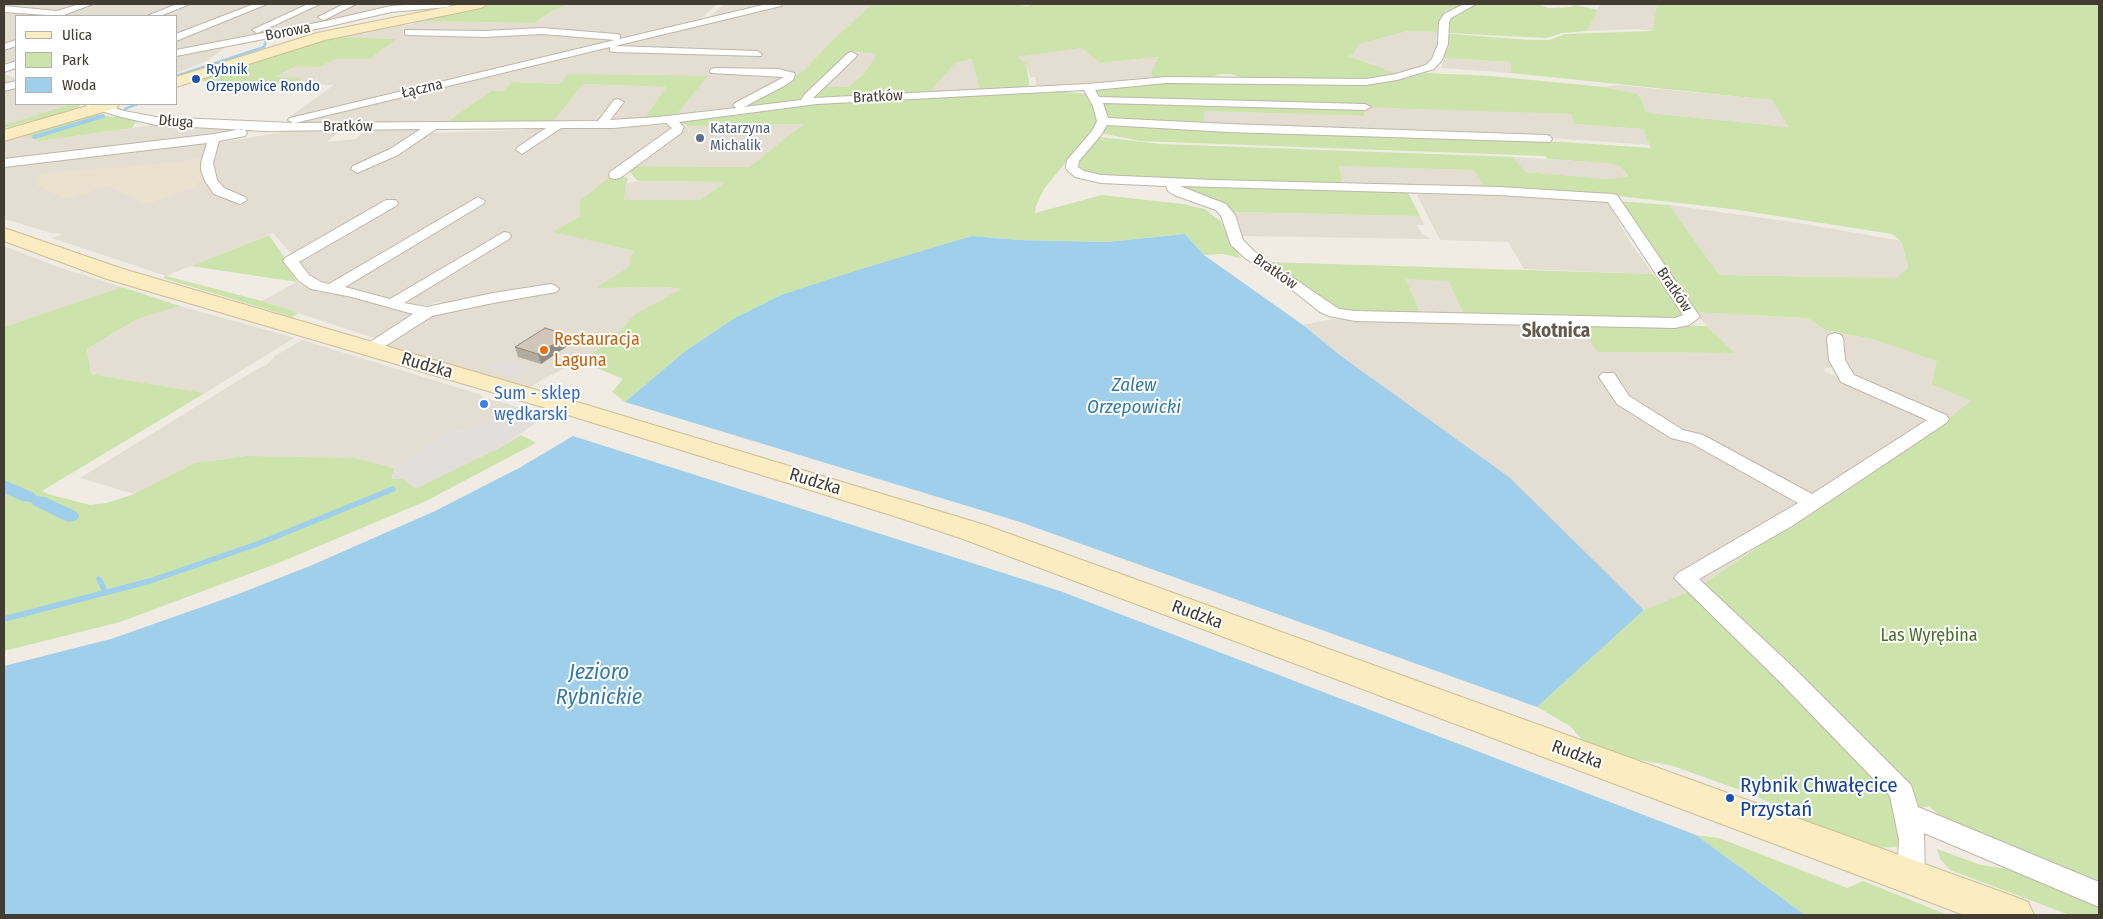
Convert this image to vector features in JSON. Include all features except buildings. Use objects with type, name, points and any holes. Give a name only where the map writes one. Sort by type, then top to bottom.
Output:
[{"type":"main road","points":[[178,81],[322,36],[481,4]]},
{"type":"main road","points":[[4,136],[101,105]]},
{"type":"main road","name":"Rudzka","points":[[4,234],[124,276],[826,485],[965,530],[2013,915]]},
{"type":"street","points":[[4,8],[10,4]]},
{"type":"street","points":[[4,8],[55,15],[88,4]]},
{"type":"street","points":[[155,15],[185,4]]},
{"type":"street","points":[[178,37],[262,4]]},
{"type":"street","points":[[231,43],[315,4]]},
{"type":"street","points":[[300,29],[351,4]]},
{"type":"street","name":"Borowa","points":[[178,53],[300,29],[402,6],[448,4]]},
{"type":"street","name":"Łączna","points":[[4,163],[214,138],[264,128],[778,4]]},
{"type":"street","name":"Bratków","points":[[264,128],[601,124],[669,120],[805,103],[875,97],[1088,87],[1192,78],[1351,82],[1396,77],[1427,69],[1433,64],[1443,44],[1444,22],[1447,16],[1456,10],[1472,4]]},
{"type":"street","name":"Łączna","points":[[408,32],[484,34],[542,31],[630,39]]},
{"type":"street","points":[[591,49],[758,54]]},
{"type":"street","points":[[805,103],[809,96],[852,55]]},
{"type":"street","points":[[715,71],[775,72],[788,73],[790,76],[782,83],[727,112]]},
{"type":"street","points":[[1088,87],[1096,100],[1103,121],[1228,128],[1546,139]]},
{"type":"street","points":[[1096,100],[1365,107]]},
{"type":"street","points":[[601,124],[618,102]]},
{"type":"street","name":"Długa","points":[[101,105],[121,114],[156,121],[264,128]]},
{"type":"street","points":[[615,175],[677,130],[678,127],[669,120]]},
{"type":"street","name":"Bratków","points":[[1103,121],[1097,132],[1073,160],[1072,166],[1074,171],[1096,178],[1173,182],[1499,191],[1612,198],[1692,317],[1683,322],[1675,323],[1363,316],[1336,313],[1326,309],[1286,278],[1250,255],[1236,242],[1229,219],[1221,207],[1179,192],[1173,188],[1173,182]]},
{"type":"street","points":[[522,150],[558,125]]},
{"type":"street","name":"Bratków","points":[[357,169],[394,152],[432,127]]},
{"type":"street","points":[[214,138],[207,163],[207,170],[211,181],[219,192],[240,200]]},
{"type":"street","points":[[331,289],[478,201]]},
{"type":"street","name":"Rudzka","points":[[391,203],[290,261],[308,282],[331,289],[355,293],[403,308],[427,312]]},
{"type":"street","points":[[392,304],[504,236]]},
{"type":"street","name":"Rudzka","points":[[370,349],[427,312],[551,288]]},
{"type":"street","points":[[1835,338],[1837,360],[1847,378],[1940,419],[1813,503],[1686,578],[1869,757],[1902,792],[1912,840],[1911,878]]},
{"type":"street","points":[[1608,377],[1624,400],[1677,434],[1697,439],[1813,503]]},
{"type":"street","points":[[1907,814],[2099,895]]},
{"type":"shaded area","points":[[4,4],[427,4],[230,44],[207,61],[178,72],[178,15],[15,15],[15,62],[4,63]]},
{"type":"shaded area","points":[[571,4],[717,4],[697,22],[634,38],[524,28],[480,33],[407,31],[405,33],[483,34],[515,31],[626,40],[285,120],[334,85],[293,84],[303,78],[274,78],[296,66],[320,67],[335,59],[370,59],[395,39],[338,37],[393,25],[411,25],[417,21],[535,23],[551,11]]},
{"type":"shaded area","points":[[725,4],[766,4],[708,18]]},
{"type":"shaded area","points":[[786,4],[872,4],[803,71],[746,107],[675,115],[708,76],[559,84],[512,82],[503,91],[491,91],[444,124],[288,123]]},
{"type":"shaded area","points":[[1600,4],[1657,4],[1652,31],[1638,29],[1587,31]]},
{"type":"shaded area","points":[[1408,31],[1438,32],[1438,44],[1432,61],[1425,68],[1400,73],[1381,70],[1373,64],[1347,56],[1359,44]]},
{"type":"shaded area","points":[[1082,48],[1100,63],[1160,57],[1151,72],[1153,79],[1037,88],[1035,77],[1030,77],[1026,63],[1016,57]]},
{"type":"shaded area","points":[[852,50],[878,53],[864,74],[848,87],[821,87]]},
{"type":"shaded area","points":[[1444,58],[1511,62],[1511,73],[1441,68]]},
{"type":"shaded area","points":[[973,59],[980,91],[929,93],[955,63]]},
{"type":"shaded area","points":[[4,74],[15,78],[15,105],[68,105],[4,125]]},
{"type":"shaded area","points":[[583,84],[666,87],[643,120],[552,123]]},
{"type":"shaded area","points":[[1618,85],[1772,100],[1790,127],[1649,113],[1645,111],[1642,101],[1618,90],[1604,87]]},
{"type":"shaded area","points":[[1365,106],[1571,114],[1574,124],[1644,129],[1650,145],[1539,137],[1204,126],[1204,111],[1364,116]]},
{"type":"shaded area","points":[[160,124],[238,129],[232,132],[41,157],[4,160],[4,140],[24,134],[41,141]]},
{"type":"shaded area","points":[[805,124],[749,167],[634,166],[667,141],[676,138],[675,135],[688,126]]},
{"type":"shaded area","points":[[672,125],[675,128],[580,200],[580,216],[554,232],[635,251],[630,259],[629,267],[597,288],[664,287],[683,289],[635,314],[612,340],[580,361],[541,380],[525,391],[382,344],[429,317],[454,309],[452,304],[438,302],[429,305],[412,304],[407,302],[409,297],[393,299],[353,291],[311,277],[273,233],[166,276],[52,238],[62,234],[52,233],[4,219],[4,165],[202,142],[224,142],[300,129],[342,129],[327,142],[356,139],[373,128],[421,130],[386,154],[350,170],[355,171],[427,133]]},
{"type":"shaded area","points":[[1513,157],[1604,163],[1620,166],[1629,178],[1607,179],[1524,172]]},
{"type":"shaded area","points":[[202,158],[204,177],[198,183],[199,186],[147,204],[107,186],[67,200],[37,185],[38,175],[53,172],[178,162]]},
{"type":"shaded area","points":[[1339,166],[1474,170],[1484,188],[1343,185]]},
{"type":"shaded area","points":[[638,181],[725,182],[700,200],[624,200],[626,183]]},
{"type":"shaded area","points":[[1416,193],[1483,194],[1610,202],[1618,221],[1632,245],[1653,274],[1524,269],[1508,242],[1440,240]]},
{"type":"shaded area","points":[[1669,205],[1799,223],[1902,241],[1908,269],[1897,278],[1718,275]]},
{"type":"shaded area","points":[[1234,212],[1420,216],[1424,225],[1417,225],[1422,234],[1431,239],[1242,236]]},
{"type":"shaded area","points":[[4,246],[58,267],[122,287],[4,327]]},
{"type":"shaded area","points":[[1406,279],[1449,280],[1465,317],[1421,316]]},
{"type":"shaded area","points":[[297,282],[318,292],[363,298],[415,315],[377,339],[262,301]]},
{"type":"shaded area","points":[[180,306],[294,338],[205,393],[91,374],[87,349],[137,319]]},
{"type":"shaded area","points":[[1694,312],[1807,318],[1825,330],[1872,339],[1938,361],[1971,401],[1947,419],[1834,368],[1825,368],[1826,372],[1941,423],[1785,521],[1744,556],[1697,588],[1644,610],[1508,477],[1341,356],[1303,325],[1333,319],[1578,324],[1599,352],[1733,353]]},
{"type":"shaded area","points":[[302,340],[508,404],[503,413],[487,423],[464,431],[453,430],[394,468],[353,458],[246,456],[194,463],[134,494],[80,478],[268,364],[275,356]]},
{"type":"shaded area","name":"Restauracja Laguna","points":[[502,360],[533,368],[519,378],[488,369]]},
{"type":"shaded area","points":[[508,404],[545,416],[505,445],[415,489],[403,479],[392,479],[394,468],[453,430],[464,431],[487,423],[503,413]]},
{"type":"green space","points":[[494,4],[571,4],[551,11],[535,23],[417,21]]},
{"type":"green space","points":[[872,4],[1008,4],[1029,6],[1030,4],[1464,4],[1446,11],[1442,16],[1438,32],[1408,31],[1359,44],[1353,54],[1348,56],[1385,69],[1383,70],[1400,73],[1357,81],[1244,78],[1230,74],[1221,74],[1208,78],[1179,77],[1153,79],[1151,72],[1159,57],[1100,63],[1082,48],[1017,57],[1026,63],[1030,89],[980,91],[972,59],[955,63],[929,93],[809,101],[821,87],[848,87],[864,74],[877,54],[852,51],[802,101],[746,107],[803,71]]},
{"type":"green space","points":[[1478,4],[1536,4],[1549,8],[1576,5],[1598,10],[1587,31],[1562,33],[1546,38],[1448,33],[1447,20],[1462,9]]},
{"type":"green space","name":"Las Wyrębina","points":[[1657,4],[2099,4],[2099,915],[2070,915],[1950,870],[1940,859],[1937,849],[1981,865],[2008,869],[1994,852],[1947,823],[1929,806],[1910,811],[1907,842],[1897,847],[1875,848],[1813,824],[1754,795],[1673,766],[1607,751],[1582,740],[1570,726],[1537,707],[1644,610],[1697,588],[1971,401],[1932,384],[1937,361],[1872,339],[1825,330],[1807,318],[1694,312],[1617,201],[1669,205],[1719,275],[1897,278],[1908,268],[1902,242],[1892,234],[1732,209],[1618,196],[1484,188],[1474,170],[1339,166],[1343,185],[1095,176],[1078,168],[1077,163],[1099,137],[1161,144],[1513,157],[1525,172],[1607,179],[1629,177],[1620,166],[1548,159],[1545,156],[1140,141],[1101,133],[1106,125],[1114,123],[1562,142],[1651,148],[1643,129],[1574,124],[1571,114],[1098,98],[1094,91],[1097,89],[1185,79],[1341,85],[1404,78],[1426,73],[1491,76],[1604,87],[1637,94],[1642,101],[1645,111],[1649,113],[1789,127],[1772,100],[1511,73],[1511,62],[1444,58],[1447,35],[1452,34],[1550,40],[1565,34],[1652,31]]},
{"type":"green space","points":[[341,37],[396,39],[370,59],[335,59],[320,67],[296,66],[275,77],[304,78],[293,84],[195,81],[320,40]]},
{"type":"green space","points":[[568,74],[708,76],[676,115],[643,120],[666,87],[583,84],[552,123],[444,124],[491,91],[503,91],[512,82],[559,84]]},
{"type":"green space","points":[[1054,91],[1088,94],[1093,103],[1097,124],[1044,189],[1036,206],[1035,213],[1102,195],[1183,204],[1205,209],[1221,222],[1230,235],[1240,258],[1223,254],[1204,255],[1185,234],[1107,242],[1019,240],[972,236],[781,295],[733,319],[684,352],[625,402],[612,392],[623,379],[580,361],[612,340],[635,314],[682,289],[664,287],[596,288],[629,267],[631,255],[635,251],[553,232],[580,216],[580,200],[610,177],[623,176],[628,179],[624,200],[700,200],[725,182],[638,181],[628,168],[634,166],[749,167],[804,124],[688,126],[675,120],[850,100]]},
{"type":"green space","points":[[1101,101],[1365,108],[1364,116],[1204,111],[1204,126],[1112,120],[1106,117]]},
{"type":"green space","points":[[68,105],[80,105],[78,109],[72,111],[4,128],[4,125]]},
{"type":"green space","points":[[96,114],[118,116],[139,122],[135,123],[132,128],[40,141],[24,134]]},
{"type":"green space","points":[[1181,185],[1407,191],[1420,216],[1234,212],[1217,201],[1181,189]]},
{"type":"green space","points":[[269,235],[286,260],[297,282],[191,266]]},
{"type":"green space","points":[[1265,262],[1653,274],[1686,316],[1683,319],[1465,317],[1449,281],[1406,279],[1421,316],[1341,313]]},
{"type":"green space","points":[[166,276],[262,301],[299,313],[292,317],[163,278]]},
{"type":"green space","points":[[122,287],[180,306],[137,319],[87,349],[91,374],[205,393],[42,491],[48,494],[90,505],[107,503],[134,494],[194,463],[247,456],[355,458],[394,468],[392,478],[403,479],[416,488],[505,445],[521,435],[536,443],[426,501],[281,562],[120,622],[4,651],[4,327]]},
{"type":"green space","points":[[1578,324],[1707,326],[1734,353],[1598,352]]},
{"type":"green space","points":[[1696,835],[1719,838],[1847,888],[1863,881],[1948,915],[1805,915]]},
{"type":"water","name":"Zalew Orzepowicki","points":[[1185,234],[1204,255],[1303,325],[1341,356],[1509,477],[1644,610],[1537,707],[1020,522],[625,402],[684,352],[733,319],[781,295],[858,270],[972,236],[1019,240],[1107,242]]},
{"type":"water","name":"Jezioro Rybnickie","points":[[573,436],[1060,591],[1696,835],[1805,915],[4,915],[4,666],[111,639],[233,596],[310,566],[435,511],[519,468]]},
{"type":"waterway","points":[[178,75],[264,47],[266,41]]},
{"type":"waterway","points":[[125,109],[135,105]]},
{"type":"waterway","points":[[34,137],[103,116]]},
{"type":"waterway","points":[[4,486],[28,497]]},
{"type":"waterway","points":[[106,593],[150,581],[260,543],[393,489]]},
{"type":"waterway","points":[[39,501],[70,516]]},
{"type":"waterway","points":[[99,579],[106,593]]},
{"type":"waterway","points":[[4,619],[106,593]]},
{"type":"place","name":"Rybnik Orzepowice Rondo","points":[[196,79]]},
{"type":"place","name":"Katarzyna Michalik","points":[[700,138]]},
{"type":"place","name":"Restauracja Laguna","points":[[544,350]]},
{"type":"place","name":"Sum - sklep wędkarski","points":[[484,404]]},
{"type":"place","name":"Rybnik Chwałęcice Przystań","points":[[1730,798]]},
{"type":"district","name":"Skotnica","points":[[1556,332]]}]
